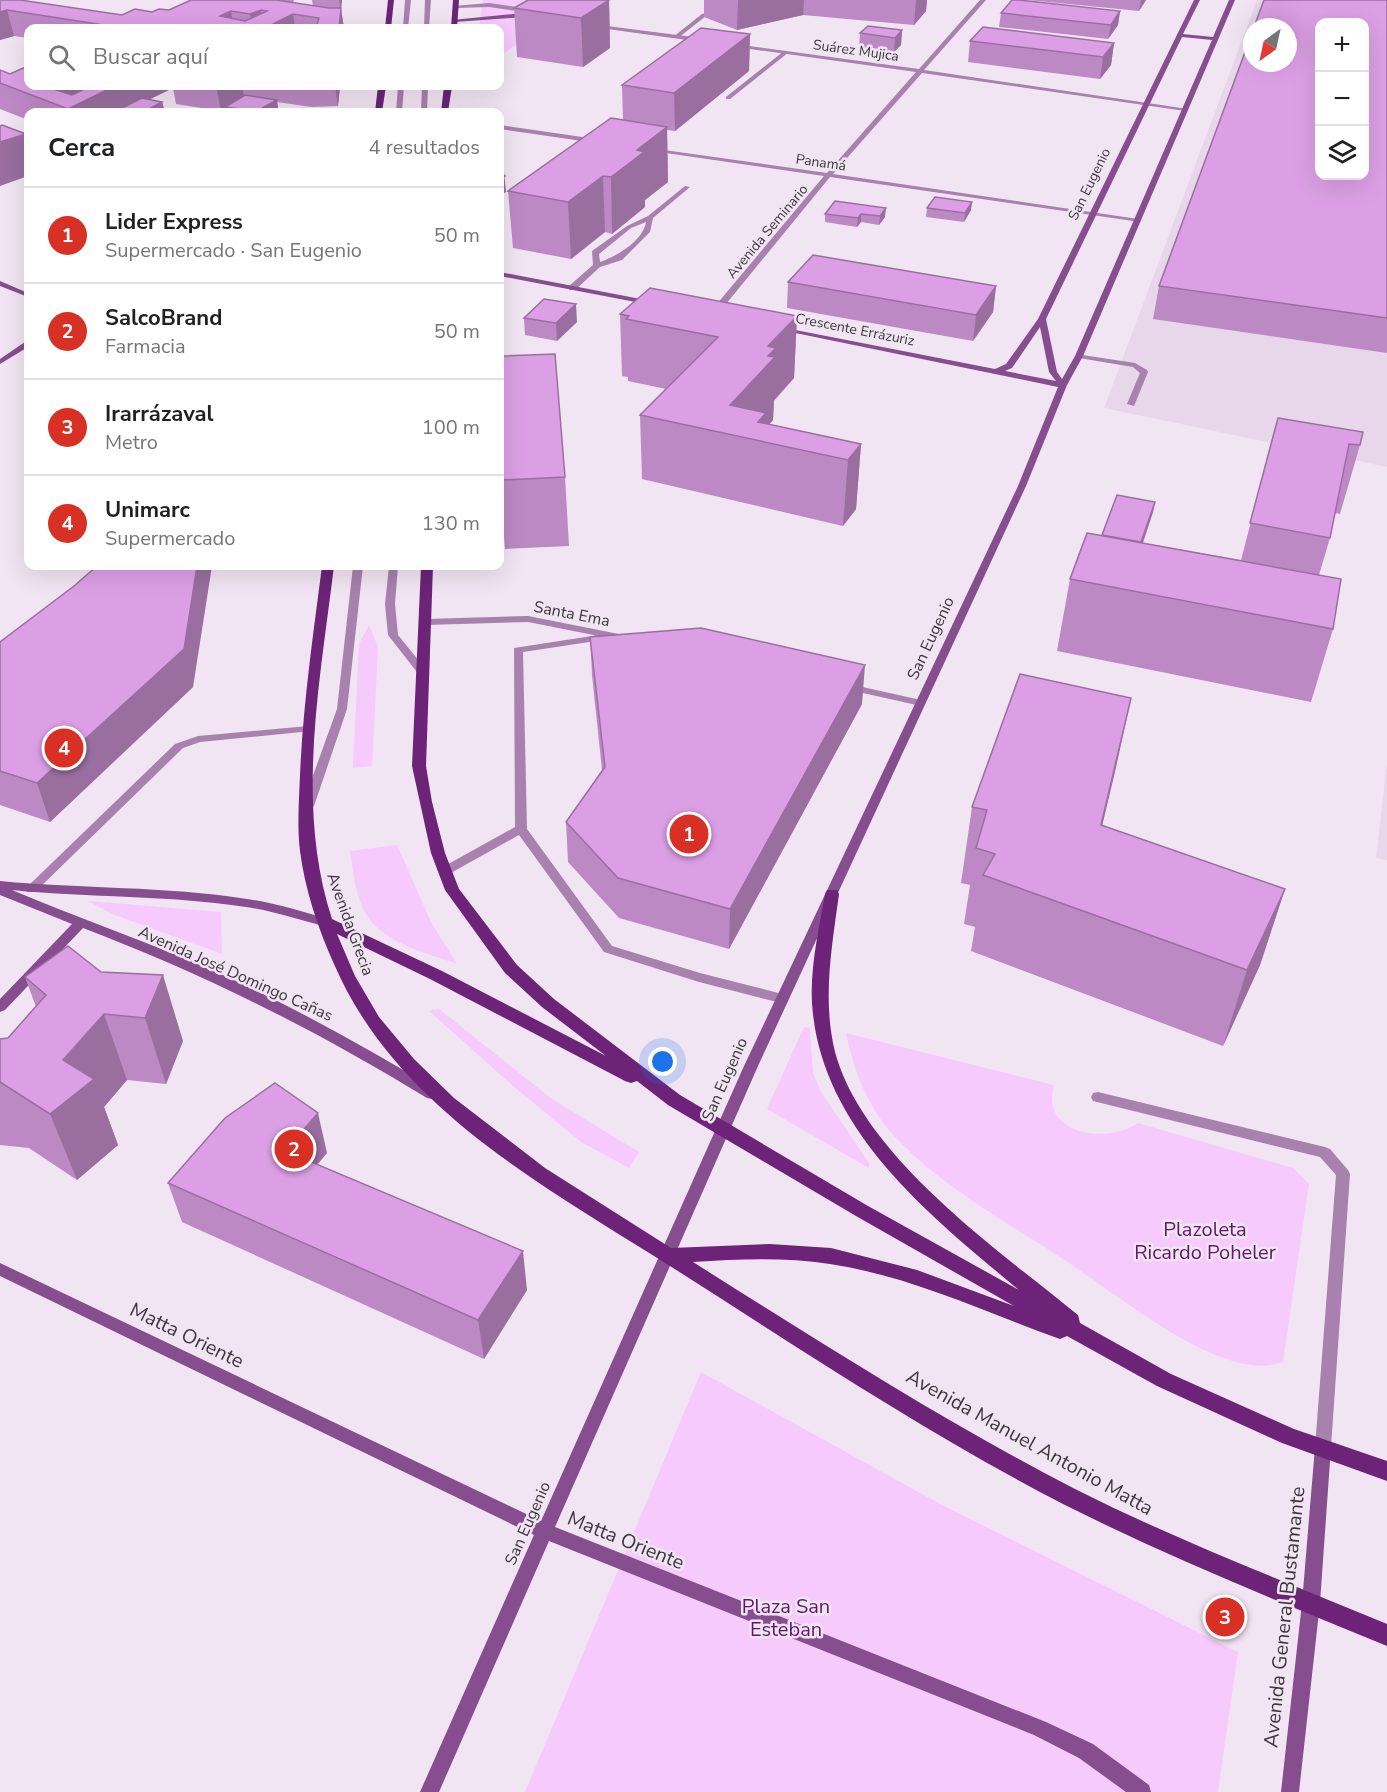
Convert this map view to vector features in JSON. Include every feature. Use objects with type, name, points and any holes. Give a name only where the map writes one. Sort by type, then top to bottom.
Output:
[{"type":"main road","points":[[388,24],[391,0]]},
{"type":"main road","points":[[533,14],[552,0]]},
{"type":"main road","name":"San Eugenio","points":[[996,372],[1010,366],[1042,318],[1095,214],[1197,0]]},
{"type":"main road","name":"San Eugenio","points":[[429,1792],[781,998],[832,894],[1022,486],[1063,385],[1079,356],[1232,0]]},
{"type":"main road","points":[[454,24],[456,3]]},
{"type":"main road","points":[[455,20],[524,15]]},
{"type":"main road","points":[[1180,35],[1216,39]]},
{"type":"main road","points":[[380,108],[382,90]]},
{"type":"main road","points":[[445,108],[448,90]]},
{"type":"main road","points":[[504,275],[665,306]]},
{"type":"main road","points":[[0,283],[24,293]]},
{"type":"main road","points":[[700,313],[723,318]]},
{"type":"main road","points":[[1042,318],[1053,372],[1063,385]]},
{"type":"main road","name":"Crescente Errázuriz","points":[[770,327],[1063,385]]},
{"type":"main road","points":[[0,362],[24,347]]},
{"type":"main road","name":"Avenida Grecia","points":[[328,570],[308,729],[306,812],[309,862],[327,923],[347,976],[366,1009],[414,1072],[449,1104],[587,1205],[668,1256]]},
{"type":"main road","points":[[427,570],[419,766],[425,802],[452,890],[511,969],[548,1003],[674,1100]]},
{"type":"main road","points":[[0,885],[31,889],[230,899],[279,908],[327,923],[436,975],[674,1100],[1100,1345],[1233,1413],[1387,1471]]},
{"type":"main road","name":"Avenida José Domingo Cañas","points":[[0,890],[79,924],[169,957],[272,1004],[351,1044],[449,1104]]},
{"type":"main road","points":[[832,894],[820,1003],[830,1062],[854,1114],[901,1172],[932,1202],[1100,1345]]},
{"type":"main road","points":[[0,1008],[79,924]]},
{"type":"main road","points":[[668,1256],[782,1251],[832,1256],[881,1267],[1100,1345]]},
{"type":"main road","name":"Avenida Manuel Antonio Matta","points":[[668,1256],[854,1372],[1036,1478],[1124,1523],[1387,1635]]},
{"type":"main road","name":"Matta Oriente","points":[[0,1269],[544,1531],[1040,1728],[1086,1751],[1142,1792]]},
{"type":"main road","name":"Avenida General Bustamante","points":[[1290,1792],[1311,1603],[1323,1447]]},
{"type":"street","points":[[406,24],[408,0]]},
{"type":"street","points":[[427,24],[428,0]]},
{"type":"street","name":"Avenida Seminario","points":[[712,315],[829,175],[983,0]]},
{"type":"street","points":[[456,3],[489,5],[533,14]]},
{"type":"street","points":[[676,37],[704,15],[726,9]]},
{"type":"street","points":[[524,15],[533,14]]},
{"type":"street","points":[[582,24],[709,41]]},
{"type":"street","name":"Suárez Mujica","points":[[731,44],[1185,110]]},
{"type":"street","points":[[728,98],[786,52]]},
{"type":"street","points":[[399,108],[401,90]]},
{"type":"street","points":[[424,108],[425,90]]},
{"type":"street","points":[[504,128],[605,142]]},
{"type":"street","name":"Panamá","points":[[641,147],[1138,221]]},
{"type":"street","points":[[597,265],[594,261],[595,253],[628,227],[650,218],[687,187]]},
{"type":"street","points":[[573,288],[597,265],[619,258],[648,231],[650,218]]},
{"type":"street","points":[[1079,356],[1135,365],[1144,372],[1131,404]]},
{"type":"street","points":[[306,812],[342,709],[358,570]]},
{"type":"street","points":[[393,570],[390,604],[393,635],[424,674]]},
{"type":"street","name":"Santa Ema","points":[[426,622],[528,620],[636,641]]},
{"type":"street","points":[[613,636],[518,650],[521,829],[608,949],[699,977],[781,998]]},
{"type":"street","points":[[841,686],[921,703]]},
{"type":"street","points":[[31,889],[179,746],[198,739],[308,729]]},
{"type":"street","points":[[445,871],[521,829]]},
{"type":"street","points":[[1098,1096],[1325,1153],[1343,1174],[1323,1447]]},
{"type":"shaded area","points":[[1257,0],[1387,0],[1387,467],[1104,408],[1243,37],[1243,72],[1297,72],[1297,18],[1250,18]]},
{"type":"shaded area","points":[[1387,763],[1387,860],[1376,858]]},
{"type":"green space","points":[[483,0],[542,0],[548,22],[504,53],[504,24],[480,24]]},
{"type":"green space","points":[[369,625],[378,647],[372,766],[353,768],[359,644]]},
{"type":"green space","points":[[397,845],[431,922],[457,964],[400,943],[376,926],[366,915],[356,889],[350,851]]},
{"type":"green space","points":[[88,901],[221,912],[222,954],[112,914]]},
{"type":"green space","points":[[439,1009],[552,1099],[639,1152],[629,1168],[581,1142],[513,1086],[429,1011]]},
{"type":"green space","points":[[804,1027],[810,1028],[813,1073],[821,1092],[869,1163],[869,1168],[767,1109]]},
{"type":"green space","name":"Plazoleta Ricardo Poheler","points":[[846,1033],[1054,1085],[1052,1102],[1056,1115],[1079,1131],[1094,1134],[1110,1133],[1125,1130],[1138,1123],[1293,1168],[1309,1184],[1283,1362],[1260,1366],[1244,1364],[1221,1357],[1182,1339],[955,1189],[914,1156],[886,1126],[864,1089],[853,1062]]},
{"type":"green space","name":"Plaza San Esteban","points":[[701,1372],[942,1505],[1238,1652],[1218,1792],[525,1792]]},
{"type":"building","points":[[0,0],[20,0],[122,15],[135,9],[152,12],[159,9],[169,10],[191,0],[276,0],[341,8],[339,24],[317,24],[319,18],[293,14],[273,24],[97,24],[7,10],[0,12]],"holes":[[[261,10],[267,11],[245,21],[220,16],[231,11],[250,14]]]},
{"type":"building","points":[[528,0],[609,0],[581,18],[514,8]]},
{"type":"building","points":[[1012,0],[1120,11],[1111,25],[1001,13]]},
{"type":"building","points":[[1264,0],[1387,0],[1387,318],[1159,286],[1243,57],[1243,72],[1297,72],[1297,18],[1257,18]]},
{"type":"building","points":[[868,26],[902,30],[895,38],[860,33]]},
{"type":"building","points":[[983,27],[1114,43],[1103,57],[970,41]]},
{"type":"building","points":[[701,28],[750,34],[674,93],[622,85]]},
{"type":"building","points":[[24,68],[24,90],[56,90],[72,95],[83,90],[107,90],[70,108],[65,108],[0,83],[0,70],[10,74]]},
{"type":"building","points":[[245,95],[277,100],[262,108],[225,107]]},
{"type":"building","points":[[142,98],[162,102],[151,108],[122,108]]},
{"type":"building","points":[[611,118],[667,127],[637,150],[644,152],[611,177],[603,176],[568,202],[508,191]]},
{"type":"building","points":[[2,125],[24,135],[0,142],[0,126]]},
{"type":"building","points":[[935,197],[972,202],[965,213],[927,208]]},
{"type":"building","points":[[835,201],[886,208],[880,216],[861,214],[858,218],[825,214]]},
{"type":"building","points":[[813,255],[996,286],[976,315],[788,282]]},
{"type":"building","points":[[650,288],[797,316],[768,346],[776,348],[768,356],[775,357],[730,405],[766,413],[758,422],[861,444],[848,460],[640,415],[718,337],[626,319],[629,316],[620,314]]},
{"type":"building","points":[[544,299],[576,304],[556,323],[524,318]]},
{"type":"building","points":[[555,354],[565,477],[504,480],[504,356]]},
{"type":"building","points":[[1278,418],[1363,432],[1360,445],[1349,444],[1330,538],[1250,523]]},
{"type":"building","points":[[1117,495],[1155,502],[1141,542],[1102,535]]},
{"type":"building","points":[[1087,533],[1341,579],[1333,629],[1070,579]]},
{"type":"building","points":[[92,570],[196,570],[184,649],[37,783],[0,771],[0,642]]},
{"type":"building","points":[[701,628],[865,665],[730,909],[618,878],[566,822],[605,767],[590,637]]},
{"type":"building","points":[[1020,674],[1131,698],[1101,825],[1285,889],[1247,970],[983,875],[995,854],[976,848],[987,810],[972,807]]},
{"type":"building","points":[[68,946],[101,972],[163,975],[145,1018],[104,1014],[63,1060],[94,1079],[50,1114],[0,1082],[0,1039],[8,1038],[46,995],[25,977]]},
{"type":"building","points":[[275,1083],[318,1113],[285,1151],[523,1251],[478,1320],[168,1183],[225,1118]]},
{"type":"place","name":"Unimarc","points":[[64,748]]},
{"type":"place","name":"Lider Express","points":[[689,834]]},
{"type":"place","name":"SalcoBrand","points":[[294,1149]]},
{"type":"place","name":"Irarrázaval","points":[[1225,1617]]}]
